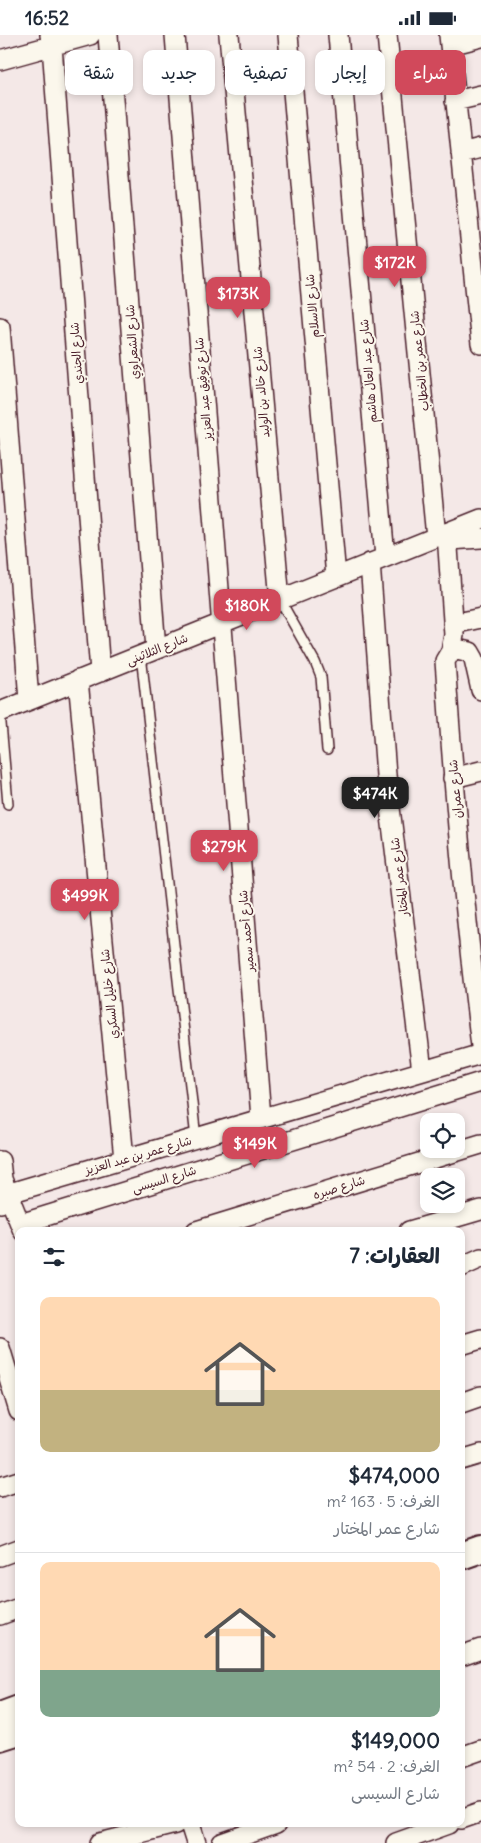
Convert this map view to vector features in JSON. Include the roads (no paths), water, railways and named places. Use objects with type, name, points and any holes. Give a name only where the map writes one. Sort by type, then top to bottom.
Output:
[{"type":"street","points":[[0,60],[51,41],[90,35]]},
{"type":"street","name":"شارع الشعراوي","points":[[108,35],[149,652]]},
{"type":"street","name":"شارع توفيق عبد العزيز","points":[[175,35],[221,623]]},
{"type":"street","name":"شارع خالد بن الوليد","points":[[229,35],[280,600]]},
{"type":"street","name":"شارع الاسلام","points":[[288,35],[336,577]]},
{"type":"street","name":"شارع عبد العال هاشم","points":[[338,35],[378,560]]},
{"type":"street","name":"شارع عمر بن الخطاب","points":[[387,35],[444,536]]},
{"type":"street","points":[[481,37],[449,40],[461,153],[474,202],[481,344]]},
{"type":"street","name":"شارع الجندي","points":[[51,41],[100,672]]},
{"type":"street","points":[[455,101],[481,95]]},
{"type":"street","points":[[461,153],[481,148]]},
{"type":"street","points":[[0,327],[29,700]]},
{"type":"street","name":"شارع الثلاثينى","points":[[0,712],[378,560],[444,536],[481,519]]},
{"type":"street","points":[[444,536],[481,538]]},
{"type":"street","name":"شارع عمران","points":[[444,536],[454,624],[451,651],[445,661],[454,778],[476,972],[481,1046]]},
{"type":"street","name":"شارع عمر المختار","points":[[378,560],[386,775],[422,1071]]},
{"type":"street","points":[[454,624],[481,618]]},
{"type":"street","name":"شارع أحمد سمير","points":[[221,623],[261,1118]]},
{"type":"street","points":[[451,651],[457,649],[470,652],[474,659],[481,690]]},
{"type":"street","name":"شارع خليل السكري","points":[[78,681],[124,1159]]},
{"type":"street","points":[[454,778],[481,771]]},
{"type":"street","name":"شارع عمر بن عبد العزيز","points":[[4,1198],[124,1159],[481,1054]]},
{"type":"street","name":"شارع السيسى","points":[[21,1227],[481,1082]]},
{"type":"street","name":"شارع صبره","points":[[209,1227],[481,1144]]},
{"type":"street","points":[[0,1161],[4,1198],[21,1227]]},
{"type":"street","points":[[422,1227],[481,1210]]},
{"type":"street","points":[[465,1265],[481,1258]]},
{"type":"street","points":[[465,1344],[481,1339]]},
{"type":"street","points":[[0,1348],[15,1398]]},
{"type":"street","points":[[465,1402],[481,1397]]},
{"type":"street","points":[[465,1460],[481,1454]]},
{"type":"street","points":[[0,1487],[15,1482]]},
{"type":"street","points":[[465,1555],[481,1549]]},
{"type":"street","points":[[0,1556],[15,1550]]},
{"type":"street","points":[[0,1615],[15,1609]]},
{"type":"street","points":[[465,1655],[481,1649]]},
{"type":"street","points":[[0,1716],[15,1710]]},
{"type":"street","points":[[0,1737],[15,1732]]},
{"type":"street","points":[[465,1756],[481,1750]]},
{"type":"street","points":[[465,1818],[481,1812]]},
{"type":"street","points":[[100,1843],[163,1827]]},
{"type":"street","points":[[191,1827],[196,1843]]},
{"type":"street","points":[[222,1843],[267,1827]]},
{"type":"street","points":[[396,1843],[441,1827]]},
{"type":"lane","points":[[280,600],[322,677],[327,750]]},
{"type":"lane","points":[[149,652],[196,1138]]},
{"type":"lane","points":[[0,712],[8,804]]}]
